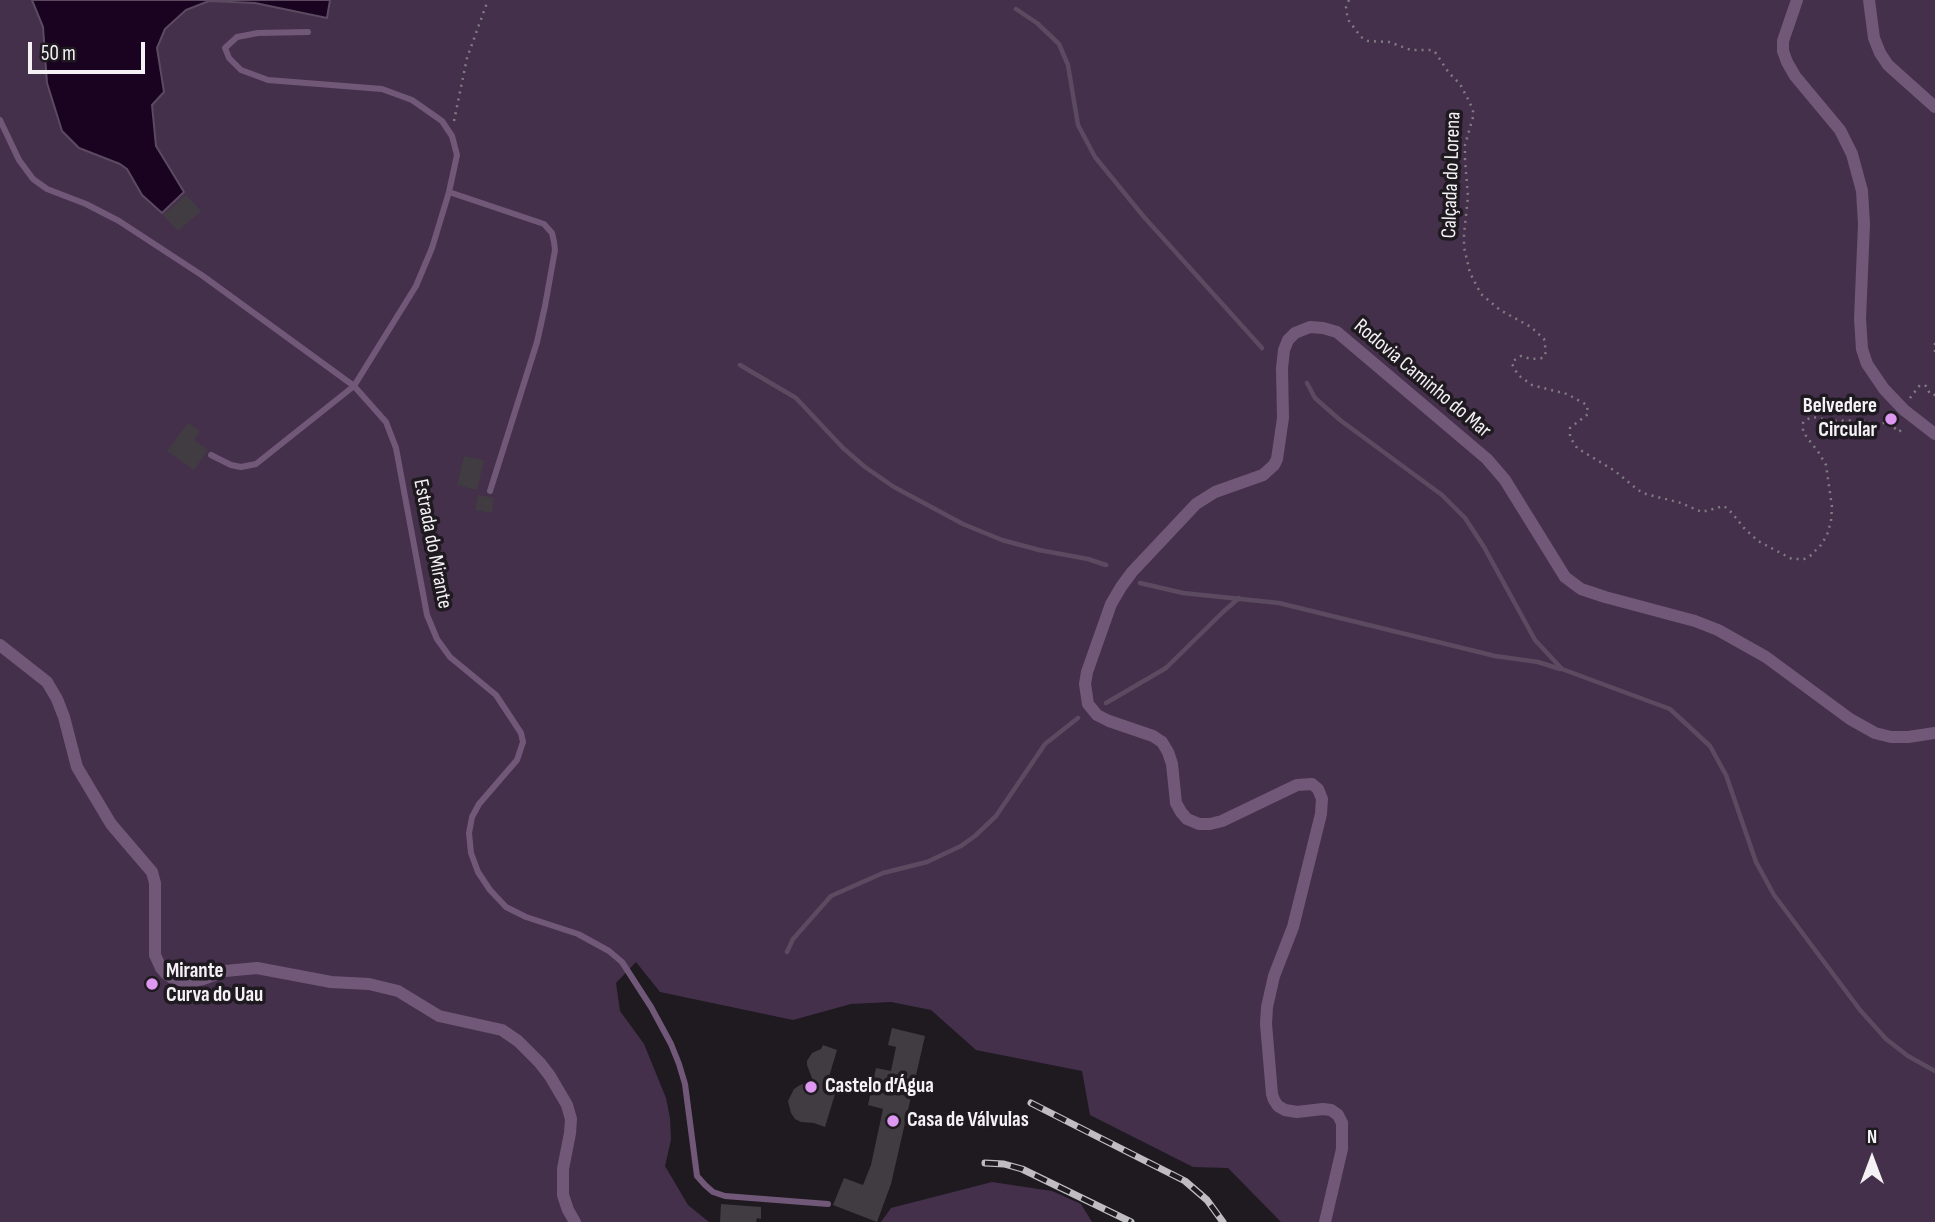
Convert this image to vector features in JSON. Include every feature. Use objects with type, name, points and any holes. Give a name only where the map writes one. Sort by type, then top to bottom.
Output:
[{"type":"street","points":[[1797,0],[1785,30],[1783,51],[1795,76],[1840,130],[1852,154],[1862,191],[1862,349],[1875,377],[1904,410],[1935,434]]},
{"type":"street","points":[[1869,0],[1874,38],[1880,53],[1888,65],[1935,107]]},
{"type":"street","name":"Rodovia Caminho do Mar","points":[[1325,1222],[1341,1157],[1342,1123],[1338,1115],[1331,1110],[1297,1112],[1278,1106],[1272,1094],[1266,1024],[1274,976],[1293,928],[1321,814],[1322,799],[1318,789],[1312,784],[1297,785],[1222,821],[1210,824],[1199,824],[1187,819],[1177,803],[1172,764],[1162,742],[1097,715],[1088,704],[1085,684],[1111,604],[1132,572],[1196,504],[1215,492],[1263,475],[1274,464],[1283,418],[1284,350],[1295,333],[1310,327],[1337,332],[1487,459],[1505,480],[1565,577],[1581,589],[1718,630],[1766,657],[1850,719],[1875,733],[1891,737],[1935,733]]},
{"type":"street","points":[[0,645],[47,682],[64,717],[77,767],[111,824],[152,872],[155,883],[155,956],[160,968],[174,979],[188,982],[238,968],[257,968],[331,982],[383,986],[398,991],[439,1016],[502,1030],[540,1062],[567,1105],[571,1119],[563,1169],[564,1195],[575,1222]]},
{"type":"lane","points":[[211,455],[241,467],[256,464],[354,386],[415,286],[432,248],[449,192],[457,155],[452,136],[442,121],[412,100],[382,89],[268,80],[241,70],[229,58],[225,48],[237,37],[247,35],[308,32]]},
{"type":"lane","name":"Estrada do Mirante","points":[[0,120],[19,160],[33,179],[47,189],[86,204],[119,221],[203,276],[354,386],[386,422],[396,448],[427,615],[437,639],[450,657],[496,695],[521,733],[523,741],[517,760],[479,804],[472,817],[469,833],[471,853],[478,872],[506,907],[526,917],[578,934],[609,951],[622,962],[652,1007],[679,1063],[685,1084],[697,1175],[705,1185],[713,1192],[725,1196],[828,1204]]},
{"type":"lane","points":[[449,192],[544,224],[552,233],[554,242],[555,250],[537,342],[490,491]]},
{"type":"path","points":[[452,136],[467,58],[488,0]]},
{"type":"path","name":"Calçada do Lorena","points":[[1349,0],[1346,7],[1349,21],[1361,37],[1368,41],[1389,42],[1411,50],[1432,50],[1460,84],[1469,101],[1473,117],[1465,145],[1468,197],[1464,247],[1470,273],[1481,293],[1500,310],[1531,327],[1544,339],[1546,352],[1543,358],[1518,357],[1512,364],[1515,372],[1532,385],[1567,394],[1587,405],[1588,414],[1570,428],[1570,437],[1577,448],[1646,494],[1681,503],[1702,512],[1724,506],[1758,541],[1792,559],[1804,559],[1821,545],[1827,535],[1832,508],[1826,464],[1803,432],[1805,420],[1814,417],[1832,421],[1862,420],[1876,425],[1888,422],[1899,432]]},
{"type":"path","points":[[1935,343],[1935,353]]},
{"type":"path","points":[[1904,410],[1920,385],[1926,386],[1930,394],[1935,394]]},
{"type":"shaded area","points":[[0,0],[32,0],[43,27],[47,83],[127,169],[142,195],[184,192],[156,146],[152,105],[164,92],[157,48],[165,29],[186,10],[209,1],[255,3],[326,17],[330,0],[1935,0],[1935,1222],[1281,1222],[1228,1168],[1193,1167],[1090,1115],[1082,1071],[976,1050],[931,1010],[891,1002],[851,1004],[793,1020],[660,992],[636,962],[616,983],[620,1011],[644,1044],[666,1098],[671,1140],[665,1166],[688,1205],[709,1222],[0,1222]]},
{"type":"shaded area","points":[[32,0],[330,0],[327,18],[255,3],[209,1],[186,10],[165,29],[157,48],[164,92],[152,105],[156,146],[184,192],[162,213],[142,195],[127,169],[79,148],[62,131],[47,83],[43,27]]},
{"type":"shaded area","points":[[992,1182],[1052,1191],[1081,1204],[1092,1222],[881,1222],[891,1208]]},
{"type":"building","points":[[186,195],[201,211],[178,231],[163,215]]},
{"type":"building","points":[[188,423],[200,431],[194,440],[208,450],[194,470],[167,451]]},
{"type":"building","points":[[464,456],[484,460],[477,490],[457,485]]},
{"type":"building","points":[[478,495],[494,498],[492,513],[475,510]]},
{"type":"building","name":"Casa de Válvulas","points":[[892,1028],[925,1036],[891,1184],[877,1222],[833,1205],[844,1178],[863,1185],[871,1165],[883,1109],[868,1105],[876,1068],[891,1071],[896,1047],[888,1045]]},
{"type":"building","name":"Castelo d’Água","points":[[823,1045],[837,1050],[825,1090],[835,1094],[825,1127],[795,1119],[788,1101],[794,1089],[813,1081],[807,1061],[812,1053]]},
{"type":"building","points":[[721,1204],[761,1207],[761,1219],[757,1218],[756,1222],[720,1222]]},
{"type":"waterway","points":[[1016,9],[1037,23],[1059,44],[1068,65],[1078,125],[1095,157],[1144,217],[1262,348]]},
{"type":"waterway","points":[[740,365],[796,398],[843,448],[894,487],[963,524],[1002,540],[1106,565]]},
{"type":"waterway","points":[[1307,383],[1315,398],[1340,420],[1442,495],[1465,518],[1535,640],[1562,669],[1670,709],[1710,746],[1726,775],[1756,862],[1774,895],[1860,1010],[1886,1039],[1908,1056],[1935,1071]]},
{"type":"waterway","points":[[1140,583],[1183,593],[1279,603],[1495,656],[1538,662],[1560,669]]},
{"type":"waterway","points":[[1106,703],[1166,668],[1239,598]]},
{"type":"waterway","points":[[787,952],[793,939],[831,896],[883,873],[927,862],[961,846],[975,836],[996,816],[1045,744],[1078,718]]},
{"type":"railway","points":[[1031,1103],[1185,1181],[1207,1200],[1223,1222]]},
{"type":"railway","points":[[985,1163],[1022,1169],[1131,1222]]},
{"type":"place","name":"Belvedere Circular","points":[[1891,419]]},
{"type":"place","name":"Mirante Curva do Uau","points":[[152,984]]},
{"type":"place","name":"Castelo d’Água","points":[[811,1087]]},
{"type":"place","name":"Casa de Válvulas","points":[[893,1121]]}]
